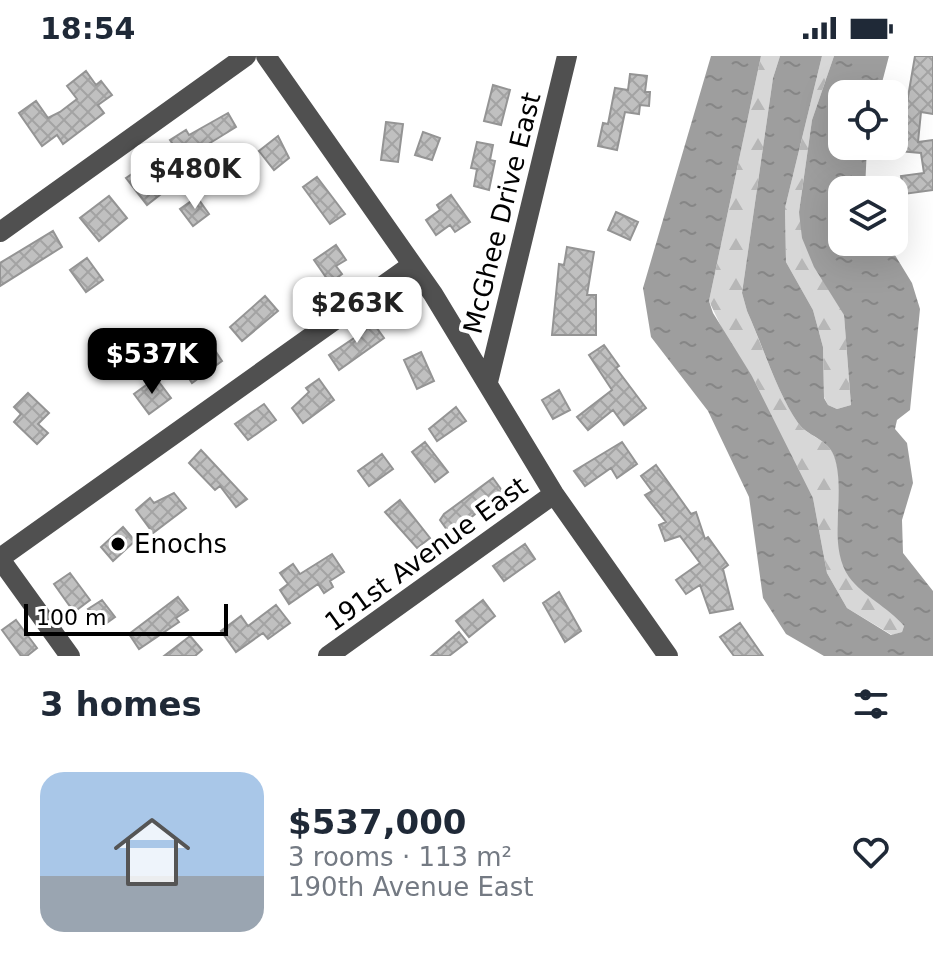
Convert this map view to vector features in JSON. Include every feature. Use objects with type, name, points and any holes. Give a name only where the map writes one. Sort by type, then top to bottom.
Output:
[{"type":"street","points":[[0,232],[246,56]]},
{"type":"street","points":[[266,56],[412,265],[488,382],[554,494],[668,656]]},
{"type":"street","name":"McGhee Drive East","points":[[488,382],[567,56]]},
{"type":"street","points":[[70,656],[0,558],[412,265]]},
{"type":"street","name":"191st Avenue East","points":[[328,656],[554,494]]},
{"type":"green space","points":[[761,56],[780,56],[773,78],[742,293],[770,368],[790,410],[798,423],[827,445],[834,455],[839,478],[838,536],[844,560],[858,581],[904,626],[902,632],[892,635],[847,608],[827,573],[813,498],[752,376],[726,337],[709,301]]},
{"type":"green space","points":[[822,56],[834,56],[812,120],[799,212],[844,315],[851,405],[837,409],[828,405],[824,397],[823,347],[813,310],[786,262],[785,208]]},
{"type":"water","points":[[711,56],[761,56],[709,301],[713,313],[752,376],[813,498],[827,573],[847,608],[891,635],[902,632],[904,626],[855,584],[842,564],[838,534],[839,486],[834,456],[827,446],[798,423],[791,412],[742,293],[773,78],[780,56],[822,56],[785,208],[786,262],[813,310],[823,347],[824,398],[828,405],[837,409],[851,405],[844,315],[814,267],[802,238],[799,212],[812,120],[834,56],[889,56],[883,80],[828,80],[828,160],[866,160],[866,176],[828,176],[828,256],[896,256],[912,283],[920,309],[910,410],[897,420],[895,429],[907,443],[913,483],[902,520],[903,553],[933,591],[933,656],[824,656],[786,634],[763,598],[749,497],[708,411],[651,337],[643,288]]},
{"type":"building","points":[[915,56],[933,56],[933,114],[921,112],[918,142],[933,140],[933,190],[908,193],[908,176],[901,176],[924,173],[921,153],[908,152],[908,97]]},
{"type":"building","points":[[86,71],[96,85],[101,81],[112,95],[98,105],[104,113],[63,144],[57,135],[42,146],[19,113],[36,101],[48,118],[60,112],[77,99],[67,86]]},
{"type":"building","points":[[630,74],[647,76],[645,92],[650,92],[649,106],[640,105],[639,114],[625,112],[617,150],[598,146],[603,123],[608,124],[615,88],[628,90]]},
{"type":"building","points":[[493,85],[510,90],[501,125],[484,121]]},
{"type":"building","points":[[228,113],[236,127],[176,164],[178,167],[159,182],[166,190],[147,205],[126,178],[174,146],[170,140],[186,130],[189,135]]},
{"type":"building","points":[[386,122],[403,124],[398,162],[381,160]]},
{"type":"building","points":[[423,132],[440,138],[432,160],[415,155]]},
{"type":"building","points":[[278,136],[289,158],[274,170],[259,151]]},
{"type":"building","points":[[477,142],[493,145],[490,160],[495,161],[489,190],[474,186],[477,169],[471,168]]},
{"type":"building","points":[[317,177],[345,214],[330,224],[303,187]]},
{"type":"building","points":[[451,195],[470,222],[455,232],[450,225],[436,235],[426,220],[440,210],[437,205]]},
{"type":"building","points":[[109,196],[127,218],[99,241],[80,218]]},
{"type":"building","points":[[197,197],[209,214],[193,226],[180,209]]},
{"type":"building","points":[[616,212],[638,222],[630,240],[608,230]]},
{"type":"building","points":[[53,231],[62,247],[0,286],[0,263]]},
{"type":"building","points":[[336,245],[346,260],[336,266],[342,274],[330,283],[314,260]]},
{"type":"building","points":[[567,247],[594,252],[587,295],[596,295],[596,335],[552,335],[559,264],[564,265]]},
{"type":"building","points":[[87,258],[103,280],[86,292],[70,270]]},
{"type":"building","points":[[265,296],[278,311],[242,341],[230,327]]},
{"type":"building","points":[[371,320],[384,338],[339,370],[329,355],[357,336],[354,332]]},
{"type":"building","points":[[208,340],[222,361],[192,383],[179,363]]},
{"type":"building","points":[[604,345],[619,366],[616,368],[646,408],[624,425],[613,410],[588,430],[577,417],[612,390],[589,355]]},
{"type":"building","points":[[421,352],[434,381],[417,389],[404,360]]},
{"type":"building","points":[[156,378],[171,398],[149,414],[134,394]]},
{"type":"building","points":[[319,379],[334,400],[303,423],[292,408],[309,392],[306,388]]},
{"type":"building","points":[[559,390],[570,410],[553,419],[542,400]]},
{"type":"building","points":[[28,393],[49,413],[38,424],[48,433],[37,444],[14,422],[21,414],[14,407]]},
{"type":"building","points":[[264,404],[276,420],[248,440],[235,424]]},
{"type":"building","points":[[456,407],[466,421],[437,441],[429,429]]},
{"type":"building","points":[[425,442],[448,472],[435,482],[412,452]]},
{"type":"building","points":[[622,442],[637,464],[617,478],[611,468],[585,486],[574,471]]},
{"type":"building","points":[[201,450],[247,499],[236,507],[220,486],[215,490],[189,463]]},
{"type":"building","points":[[382,454],[393,469],[369,486],[358,471]]},
{"type":"building","points":[[656,465],[691,514],[696,512],[705,539],[708,537],[728,565],[723,569],[733,609],[710,613],[700,585],[686,594],[676,580],[700,563],[680,536],[665,541],[659,525],[666,522],[645,495],[652,491],[641,476]]},
{"type":"building","points":[[493,478],[503,492],[450,534],[440,520],[444,514]]},
{"type":"building","points":[[174,493],[186,508],[153,533],[136,510],[150,498],[154,503]]},
{"type":"building","points":[[400,500],[430,538],[417,548],[385,512]]},
{"type":"building","name":"Enochs","points":[[123,527],[135,541],[113,561],[101,547]]},
{"type":"building","points":[[525,544],[535,559],[504,581],[493,566]]},
{"type":"building","points":[[332,554],[344,572],[330,581],[333,587],[324,593],[318,584],[289,604],[280,590],[288,584],[280,573],[293,564],[300,574]]},
{"type":"building","points":[[70,573],[90,600],[74,612],[54,584]]},
{"type":"building","points":[[559,592],[581,631],[565,642],[543,603]]},
{"type":"building","points":[[178,597],[188,610],[176,618],[179,622],[139,649],[129,634]]},
{"type":"building","points":[[102,600],[115,617],[101,627],[88,609]]},
{"type":"building","points":[[483,600],[495,616],[469,637],[456,621]]},
{"type":"building","points":[[276,605],[290,623],[268,639],[263,633],[236,652],[221,631],[241,616],[248,626]]},
{"type":"building","points":[[16,620],[37,648],[27,656],[21,656],[2,630]]},
{"type":"building","points":[[740,623],[763,656],[734,656],[720,637]]},
{"type":"building","points":[[459,632],[467,642],[449,656],[431,656]]},
{"type":"building","points":[[190,636],[202,650],[195,656],[164,656]]},
{"type":"place","name":"Enochs","points":[[118,544]]}]
